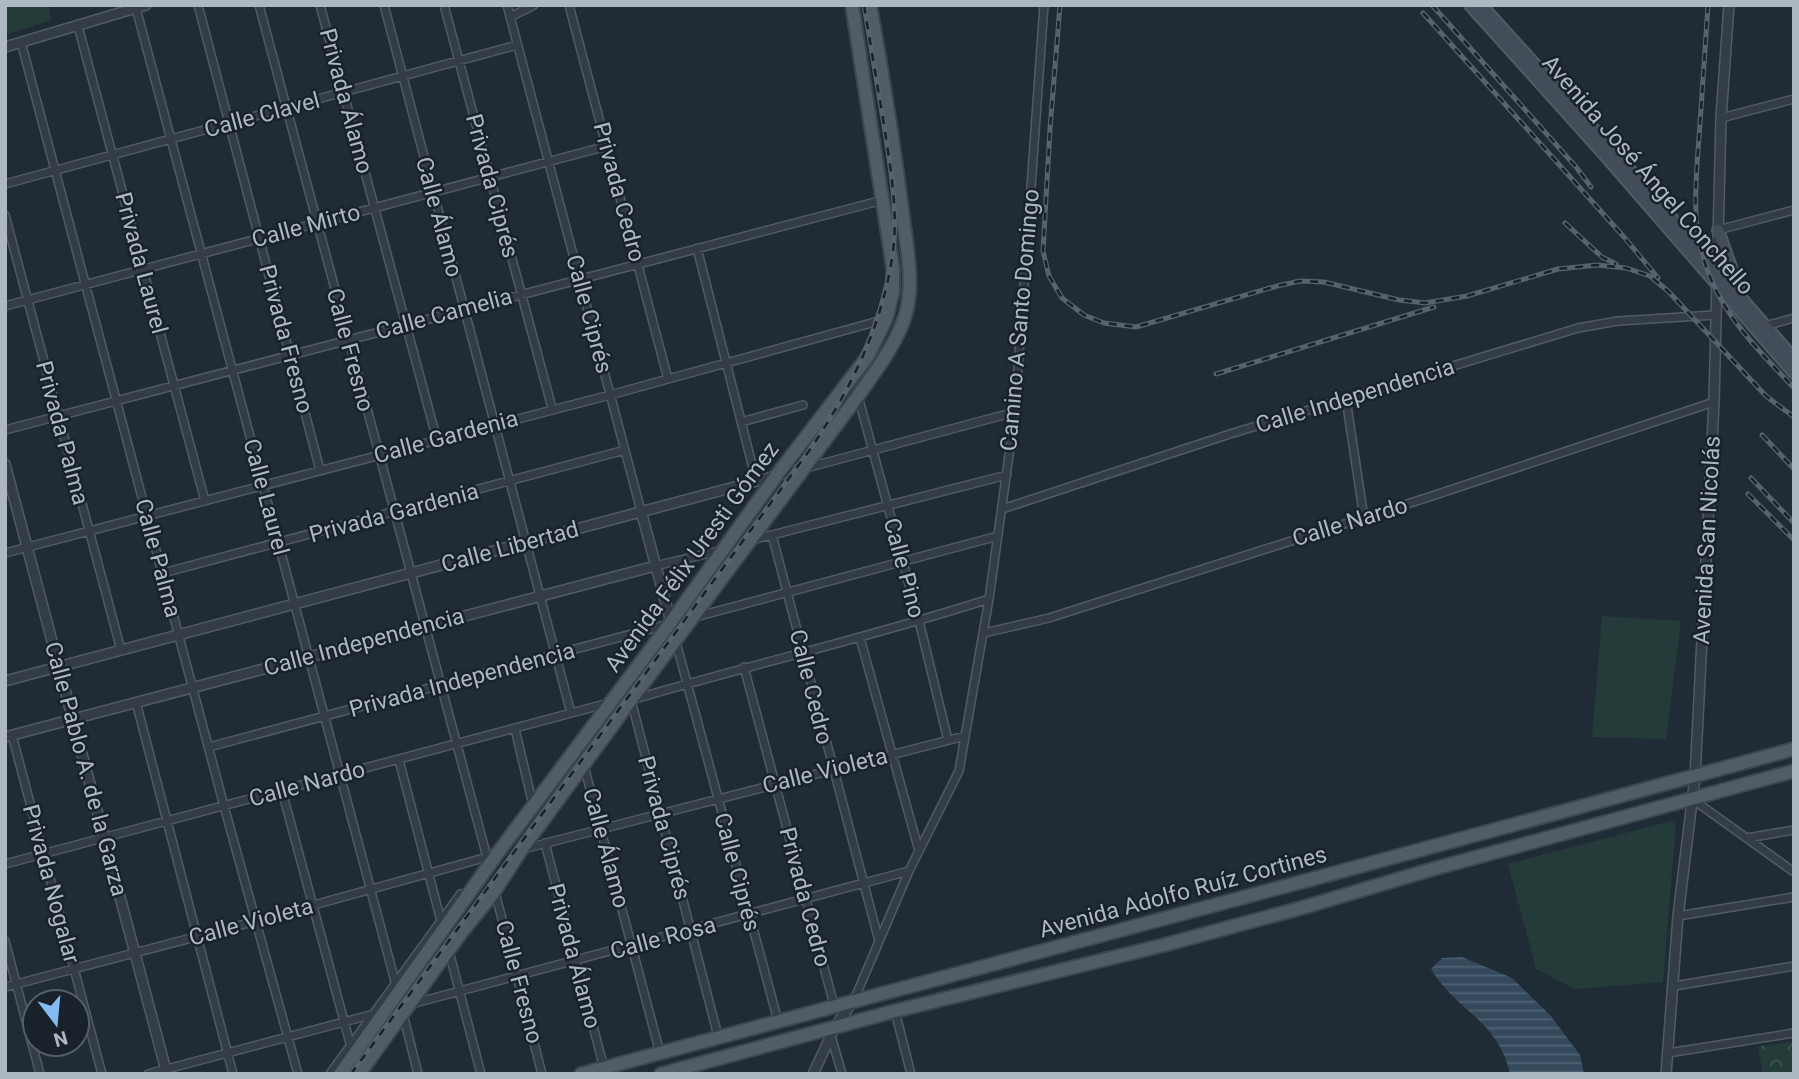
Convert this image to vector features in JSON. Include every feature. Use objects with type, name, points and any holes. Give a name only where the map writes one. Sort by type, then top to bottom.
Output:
[{"type":"main road","name":"Avenida Félix Uresti Gómez","points":[[340,1074],[445,923],[484,872],[492,856],[610,703],[776,476],[869,356],[886,319],[893,292],[893,268],[852,5]]},
{"type":"main road","name":"Avenida Félix Uresti Gómez","points":[[359,1074],[631,700],[858,396],[883,361],[900,328],[910,287],[896,162],[870,5]]},
{"type":"main road","name":"Avenida José Ángel Conchello","points":[[1470,5],[1794,373]]},
{"type":"main road","name":"Avenida José Ángel Conchello","points":[[1481,5],[1716,267],[1794,359]]},
{"type":"main road","points":[[1718,230],[1745,302]]},
{"type":"main road","name":"Avenida Adolfo Ruíz Cortines","points":[[581,1074],[1318,879],[1794,749]]},
{"type":"main road","name":"Avenida Adolfo Ruíz Cortines","points":[[661,1074],[833,1031],[895,1011],[1189,938],[1794,771]]},
{"type":"street","points":[[5,47],[146,5]]},
{"type":"street","name":"Privada Fresno","points":[[198,5],[320,470]]},
{"type":"street","name":"Calle Fresno","points":[[259,5],[439,685],[492,856]]},
{"type":"street","name":"Privada Álamo","points":[[320,5],[437,440]]},
{"type":"street","name":"Calle Álamo","points":[[384,5],[571,713]]},
{"type":"street","name":"Privada Ciprés","points":[[444,5],[552,408]]},
{"type":"street","name":"Calle Ciprés","points":[[507,5],[671,622]]},
{"type":"street","points":[[510,18],[534,5]]},
{"type":"street","name":"Privada Cedro","points":[[569,5],[668,379]]},
{"type":"street","name":"Camino A Santo Domingo","points":[[984,633],[1015,412],[1044,5]]},
{"type":"street","name":"Avenida San Nicolás","points":[[1666,1074],[1678,916],[1695,777],[1714,402],[1721,118],[1729,5]]},
{"type":"street","name":"Calle Laurel","points":[[136,8],[396,985]]},
{"type":"street","name":"Privada Laurel","points":[[78,26],[205,501]]},
{"type":"street","name":"Calle Palma","points":[[21,43],[298,1074]]},
{"type":"street","name":"Calle Clavel","points":[[5,184],[517,45]]},
{"type":"street","points":[[1721,118],[1794,99]]},
{"type":"street","name":"Calle Mirto","points":[[5,306],[607,146]]},
{"type":"street","name":"Calle Camelia","points":[[5,430],[883,200]]},
{"type":"street","points":[[1718,230],[1794,210]]},
{"type":"street","name":"Privada Palma","points":[[5,215],[121,650]]},
{"type":"street","points":[[696,248],[756,480]]},
{"type":"street","name":"Calle Independencia","points":[[1002,509],[1346,399],[1597,323],[1715,315]]},
{"type":"street","points":[[1765,326],[1794,318]]},
{"type":"street","name":"Calle Gardenia","points":[[5,553],[886,319]]},
{"type":"street","name":"Calle Pino","points":[[858,396],[948,740]]},
{"type":"street","points":[[1346,399],[1364,518]]},
{"type":"street","name":"Calle Nardo","points":[[984,633],[1049,618],[1364,518],[1714,402]]},
{"type":"street","points":[[741,422],[803,405]]},
{"type":"street","name":"Calle Libertad","points":[[5,681],[1015,412]]},
{"type":"street","name":"Privada Gardenia","points":[[163,573],[625,450]]},
{"type":"street","name":"Calle Pablo A. de la Garza","points":[[5,464],[167,1071]]},
{"type":"street","points":[[750,541],[1007,475]]},
{"type":"street","name":"Calle Cedro","points":[[772,535],[879,941]]},
{"type":"street","name":"Privada Independencia","points":[[209,747],[998,536]]},
{"type":"street","name":"Calle Independencia","points":[[8,736],[540,595],[724,550]]},
{"type":"street","points":[[631,700],[744,667],[859,638],[989,599]]},
{"type":"street","points":[[813,1074],[833,1031],[854,1000],[909,871],[959,771],[984,633]]},
{"type":"street","points":[[859,638],[919,852]]},
{"type":"street","name":"Calle Ciprés","points":[[676,642],[778,1021]]},
{"type":"street","name":"Privada Cedro","points":[[744,667],[834,1005]]},
{"type":"street","name":"Privada Ciprés","points":[[631,700],[718,1037]]},
{"type":"street","points":[[136,702],[233,1074]]},
{"type":"street","name":"Calle Nardo","points":[[5,864],[610,703]]},
{"type":"street","points":[[515,729],[533,805]]},
{"type":"street","name":"Privada Nogalar","points":[[8,736],[43,854],[102,1074]]},
{"type":"street","name":"Calle Violeta","points":[[522,849],[965,736]]},
{"type":"street","points":[[331,1074],[445,923],[399,760]]},
{"type":"street","name":"Calle Álamo","points":[[584,766],[603,829],[660,1053]]},
{"type":"street","points":[[282,791],[351,1046]]},
{"type":"street","points":[[1692,799],[1794,872]]},
{"type":"street","points":[[1747,838],[1794,830]]},
{"type":"street","name":"Privada Álamo","points":[[545,843],[604,1068]]},
{"type":"street","name":"Calle Violeta","points":[[5,988],[492,856]]},
{"type":"street","name":"Calle Rosa","points":[[415,1003],[909,871]]},
{"type":"street","points":[[365,1074],[450,955],[486,910],[493,893]]},
{"type":"street","name":"Calle Fresno","points":[[493,893],[518,976],[542,1074]]},
{"type":"street","points":[[1678,916],[1794,897]]},
{"type":"street","points":[[5,941],[40,1074]]},
{"type":"street","points":[[450,955],[481,1074]]},
{"type":"street","points":[[1674,986],[1794,966]]},
{"type":"street","points":[[834,1005],[833,1031],[842,1074]]},
{"type":"street","points":[[895,1011],[911,1074]]},
{"type":"street","points":[[148,1074],[374,1014]]},
{"type":"street","points":[[404,1018],[418,1074]]},
{"type":"street","points":[[1668,1054],[1794,1033]]},
{"type":"green space","points":[[5,5],[48,5],[52,20],[5,35]]},
{"type":"green space","points":[[1602,616],[1681,621],[1666,739],[1592,737]]},
{"type":"green space","points":[[1671,821],[1676,824],[1663,982],[1575,989],[1536,969],[1508,864]]},
{"type":"green space","points":[[1794,1041],[1794,1074],[1763,1074],[1758,1047]]},
{"type":"water","points":[[1462,957],[1512,978],[1550,1015],[1580,1055],[1584,1074],[1510,1074],[1497,1041],[1452,996],[1431,969],[1442,958]]},
{"type":"railway","points":[[351,1074],[809,451],[850,383],[880,310],[892,258],[895,226],[890,162],[864,5]]},
{"type":"railway","points":[[1060,5],[1043,251],[1049,276],[1062,298],[1084,315],[1104,323],[1136,327],[1300,281],[1324,282],[1399,300],[1425,303],[1467,296],[1558,269],[1597,265],[1626,268],[1650,276],[1669,292],[1766,396],[1794,417]]},
{"type":"railway","points":[[1432,5],[1591,187]]},
{"type":"railway","points":[[1708,5],[1696,189],[1697,229],[1701,250],[1717,292],[1733,318],[1752,343],[1794,388]]},
{"type":"railway","points":[[1423,13],[1658,278]]},
{"type":"railway","points":[[1565,223],[1602,257],[1616,264]]},
{"type":"railway","points":[[1216,374],[1434,307]]},
{"type":"railway","points":[[1762,435],[1794,469]]},
{"type":"railway","points":[[1751,478],[1794,523]]},
{"type":"railway","points":[[1748,494],[1794,540]]}]
